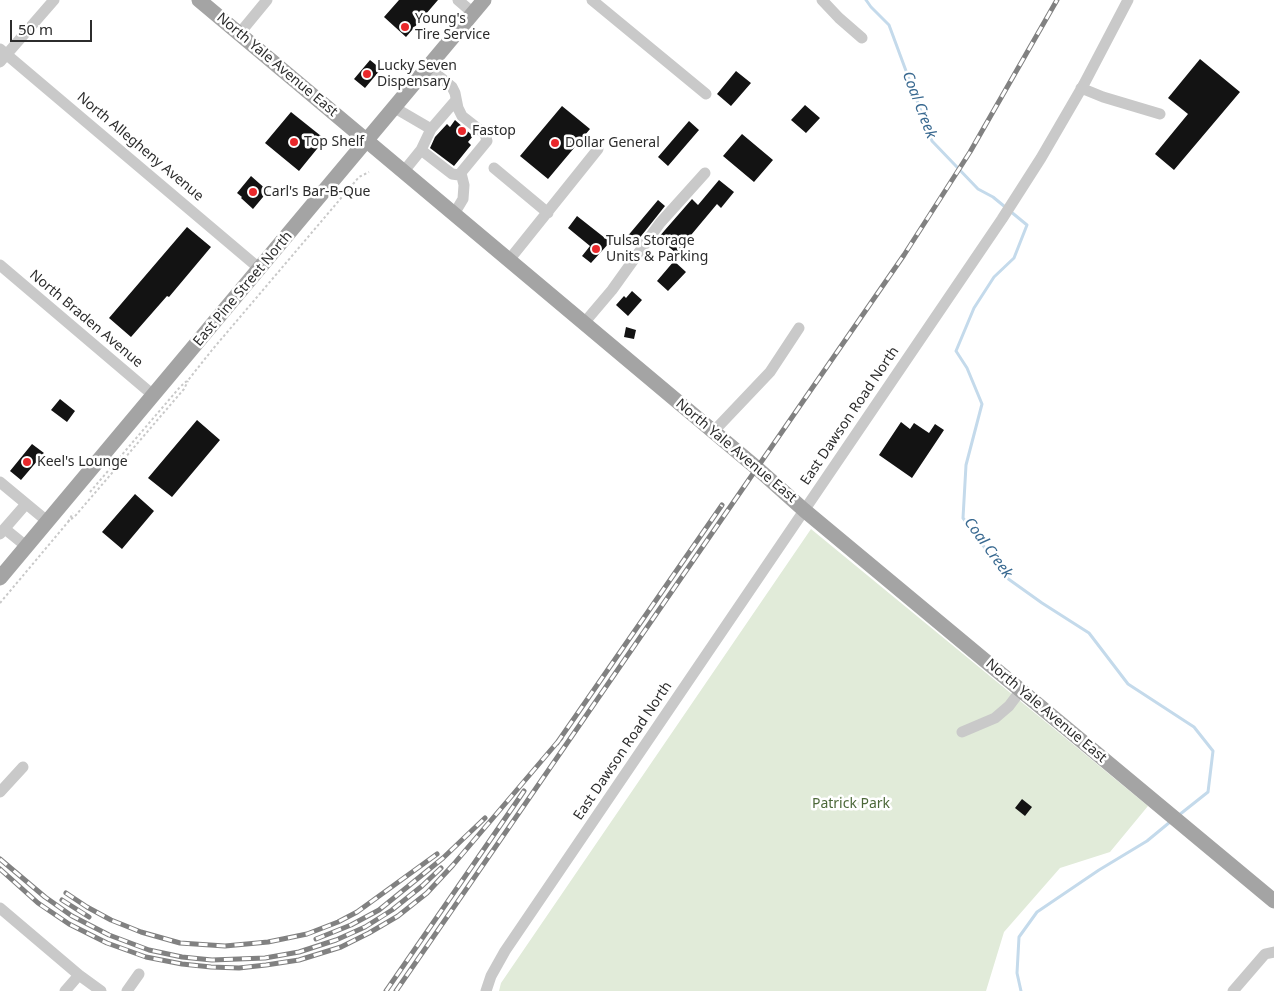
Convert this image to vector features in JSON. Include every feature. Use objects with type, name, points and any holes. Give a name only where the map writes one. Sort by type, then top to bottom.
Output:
[{"type":"main road","name":"North Yale Avenue East","points":[[199,0],[714,432],[804,510],[1274,901]]},
{"type":"main road","name":"East Pine Street North","points":[[0,578],[484,0]]},
{"type":"street","points":[[2,55],[54,0]]},
{"type":"street","points":[[239,34],[267,0]]},
{"type":"street","points":[[458,0],[473,13]]},
{"type":"street","points":[[592,0],[706,94]]},
{"type":"street","points":[[822,0],[862,38]]},
{"type":"street","name":"East Dawson Road North","points":[[486,991],[491,976],[505,951],[1002,219],[1041,158],[1128,0]]},
{"type":"street","name":"North Allegheny Avenue","points":[[2,55],[260,268]]},
{"type":"street","points":[[421,150],[456,176],[461,173],[486,144],[487,137],[462,116],[452,87],[428,67]]},
{"type":"street","points":[[1081,88],[1103,97],[1160,114]]},
{"type":"street","points":[[404,171],[421,150],[431,129],[456,100]]},
{"type":"street","points":[[395,108],[431,129]]},
{"type":"street","points":[[509,260],[598,149]]},
{"type":"street","points":[[494,168],[548,213]]},
{"type":"street","points":[[584,323],[612,290],[660,223],[705,172]]},
{"type":"street","points":[[454,214],[463,199],[464,185],[461,173]]},
{"type":"street","name":"North Braden Avenue","points":[[0,265],[153,395]]},
{"type":"street","points":[[714,432],[770,372],[799,328]]},
{"type":"street","points":[[0,482],[47,521]]},
{"type":"street","points":[[26,504],[2,532],[26,546]]},
{"type":"street","points":[[962,732],[995,718],[1009,706],[1021,690]]},
{"type":"street","points":[[0,792],[23,767]]},
{"type":"street","points":[[1,911],[79,975],[102,991]]},
{"type":"street","points":[[1233,991],[1265,954],[1274,952]]},
{"type":"street","points":[[127,991],[139,974]]},
{"type":"street","points":[[65,991],[79,975]]},
{"type":"path","name":"East Pine Street North","points":[[85,498],[180,387],[189,379],[359,177],[369,172]]},
{"type":"path","name":"East Pine Street North","points":[[68,522],[184,389],[189,379]]},
{"type":"path","name":"East Pine Street North","points":[[0,603],[68,522],[79,506]]},
{"type":"green space","name":"Patrick Park","points":[[811,529],[1148,806],[1110,852],[1060,868],[1004,932],[986,991],[499,991],[501,983]]},
{"type":"building","name":"Young's Tire Service","points":[[399,0],[438,0],[406,37],[384,17]]},
{"type":"building","points":[[1200,59],[1240,92],[1174,170],[1155,154],[1188,114],[1168,98]]},
{"type":"building","name":"Lucky Seven Dispensary","points":[[370,60],[381,69],[365,88],[354,79]]},
{"type":"building","points":[[736,71],[751,83],[731,106],[717,94]]},
{"type":"building","points":[[805,105],[820,118],[806,133],[791,120]]},
{"type":"building","name":"Dollar General","points":[[562,106],[590,129],[548,179],[520,156]]},
{"type":"building","name":"Top Shelf","points":[[291,112],[321,136],[321,144],[299,171],[265,143]]},
{"type":"building","points":[[455,120],[473,136],[468,142],[471,145],[454,166],[430,148],[435,137],[447,124],[450,127]]},
{"type":"building","points":[[689,121],[699,130],[668,166],[658,157]]},
{"type":"building","points":[[742,134],[773,160],[754,182],[723,156]]},
{"type":"building","name":"Carl's Bar-B-Que","points":[[251,176],[268,191],[253,209],[237,193]]},
{"type":"building","points":[[719,180],[734,192],[721,208],[717,204],[676,253],[658,238],[692,199],[698,205]]},
{"type":"building","points":[[658,200],[665,206],[634,245],[626,238]]},
{"type":"building","points":[[577,216],[610,242],[591,263],[582,256],[590,246],[568,228]]},
{"type":"building","points":[[187,227],[211,247],[169,297],[167,296],[131,337],[109,318]]},
{"type":"building","points":[[674,261],[686,272],[668,291],[657,281]]},
{"type":"building","points":[[632,291],[642,300],[628,316],[616,305],[624,296],[626,298]]},
{"type":"building","points":[[626,327],[636,330],[634,339],[624,337]]},
{"type":"building","points":[[60,399],[75,411],[67,422],[51,410]]},
{"type":"building","points":[[197,420],[220,440],[172,497],[148,478]]},
{"type":"building","points":[[901,422],[910,429],[914,423],[929,433],[935,424],[944,430],[912,478],[879,455]]},
{"type":"building","name":"Keel's Lounge","points":[[32,444],[44,453],[21,480],[10,471]]},
{"type":"building","points":[[135,494],[154,511],[122,549],[102,532]]},
{"type":"building","points":[[1022,799],[1032,807],[1025,816],[1015,808]]},
{"type":"waterway","name":"Coal Creek","points":[[866,0],[889,25],[932,141],[978,189],[993,197],[1027,225],[1014,258],[994,277],[974,308],[956,351],[967,368],[982,404],[966,465],[963,518],[1007,578],[1089,633],[1128,684],[1194,727],[1213,751],[1208,792],[1179,815]]},
{"type":"waterway","name":"Coal Creek","points":[[1021,991],[1017,973],[1019,937],[1037,912],[1099,870],[1147,841],[1170,822]]},
{"type":"railway","points":[[396,991],[904,255],[970,152],[1057,0]]},
{"type":"railway","points":[[557,743],[722,505]]},
{"type":"railway","points":[[0,869],[38,903],[69,924],[107,943],[146,957],[182,964],[239,968],[299,960],[341,947],[369,933],[398,916],[427,893],[561,738]]},
{"type":"railway","points":[[386,991],[524,791]]},
{"type":"railway","points":[[316,939],[351,925],[379,910],[443,858],[485,818]]},
{"type":"railway","points":[[66,893],[111,920],[141,932],[180,943],[225,946],[268,942],[307,934],[338,922],[357,912],[437,854]]},
{"type":"railway","points":[[0,859],[45,897],[72,916],[109,935],[149,950],[182,957],[212,960],[265,958],[299,952],[336,940],[365,927],[392,910],[441,868]]},
{"type":"railway","points":[[62,900],[89,917]]},
{"type":"place","name":"Young's Tire Service","points":[[405,27]]},
{"type":"place","name":"Lucky Seven Dispensary","points":[[367,74]]},
{"type":"place","name":"Fastop","points":[[462,131]]},
{"type":"place","name":"Top Shelf","points":[[294,142]]},
{"type":"place","name":"Dollar General","points":[[555,143]]},
{"type":"place","name":"Carl's Bar-B-Que","points":[[253,192]]},
{"type":"place","name":"Tulsa Storage Units & Parking","points":[[596,249]]},
{"type":"place","name":"Keel's Lounge","points":[[27,462]]}]
